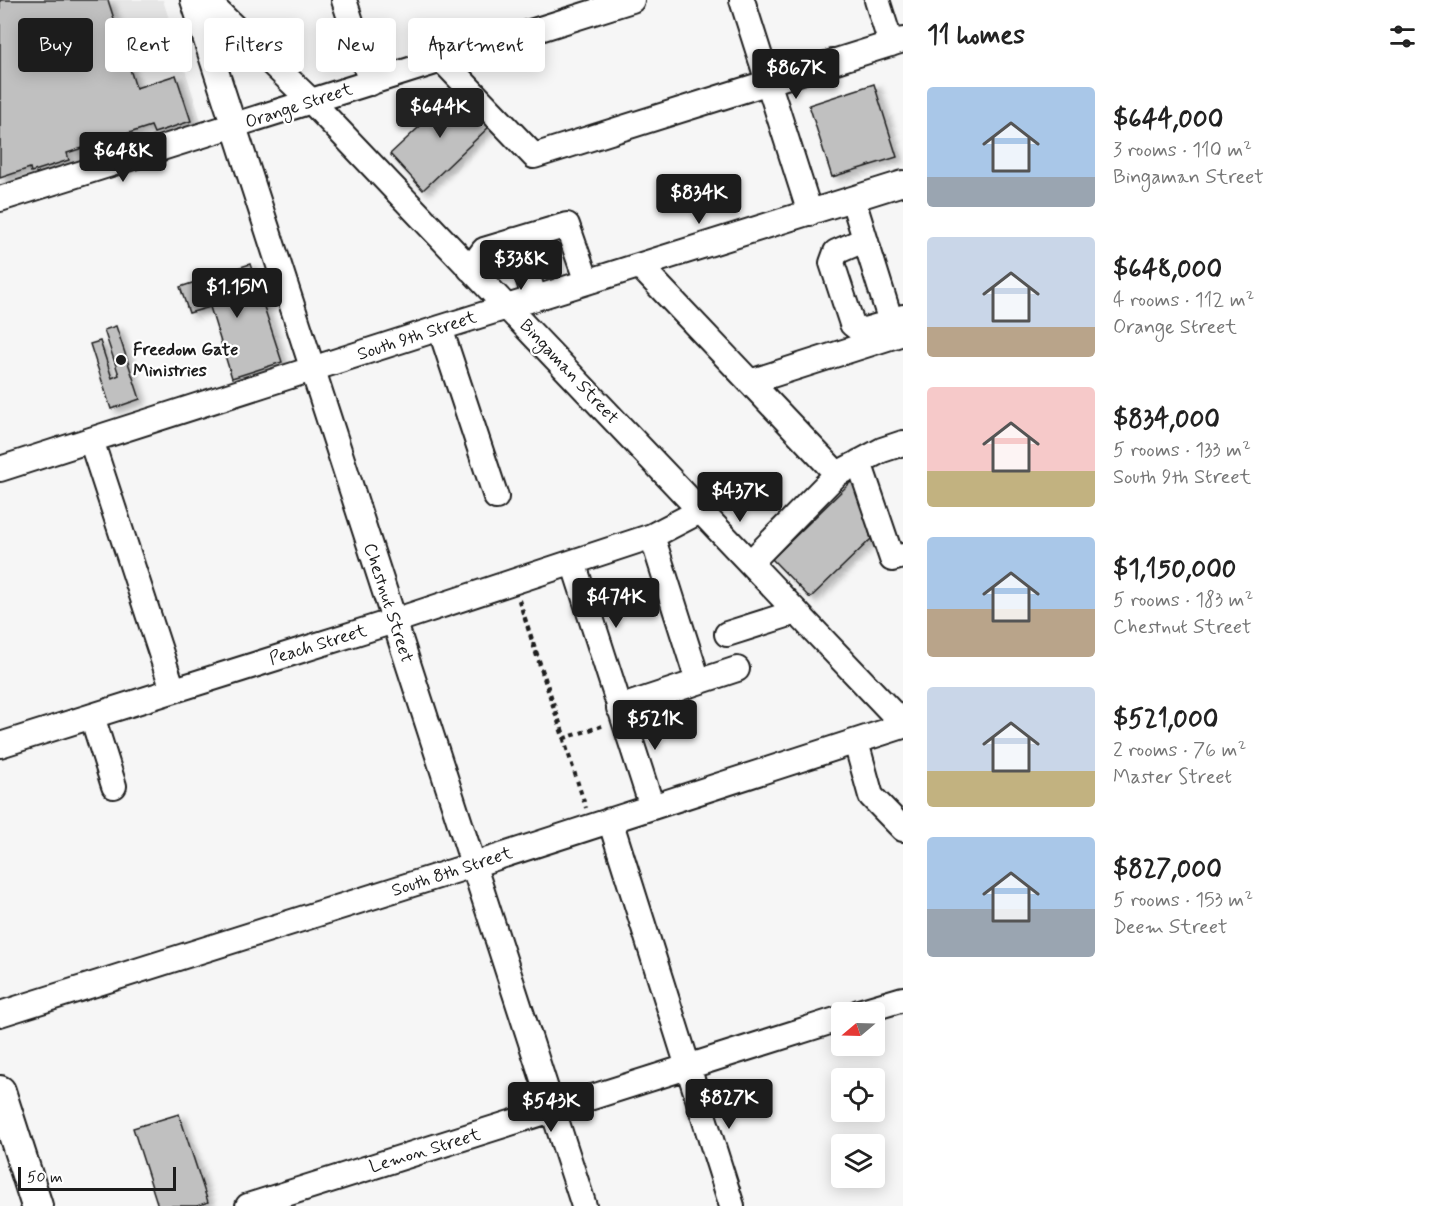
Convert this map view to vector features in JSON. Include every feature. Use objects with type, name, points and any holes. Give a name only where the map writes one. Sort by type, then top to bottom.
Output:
[{"type":"main road","points":[[0,1091],[37,1206]]},
{"type":"street","name":"Chestnut Street","points":[[193,0],[584,1206]]},
{"type":"street","name":"Bingaman Street","points":[[206,0],[311,101],[903,725]]},
{"type":"street","points":[[344,0],[371,82]]},
{"type":"street","name":"Orange Street","points":[[545,27],[632,0]]},
{"type":"street","points":[[742,0],[810,213]]},
{"type":"street","points":[[454,72],[534,156],[897,42],[877,0]]},
{"type":"street","name":"Orange Street","points":[[0,200],[408,71]]},
{"type":"street","name":"South 9th Street","points":[[0,469],[535,298],[902,186]]},
{"type":"street","points":[[852,200],[864,240],[899,324]]},
{"type":"street","points":[[470,269],[484,250],[567,225],[587,282]]},
{"type":"street","points":[[515,240],[535,298]]},
{"type":"street","points":[[864,240],[836,252],[832,263],[852,324],[861,331],[899,324]]},
{"type":"street","points":[[640,266],[837,474]]},
{"type":"street","points":[[750,382],[899,324]]},
{"type":"street","points":[[440,328],[495,497]]},
{"type":"street","points":[[91,440],[173,690]]},
{"type":"street","points":[[750,563],[837,474],[882,450],[903,443]]},
{"type":"street","points":[[860,462],[892,559],[903,556]]},
{"type":"street","name":"Peach Street","points":[[0,745],[394,621],[652,536],[700,511]]},
{"type":"street","points":[[652,536],[698,681]]},
{"type":"street","points":[[573,562],[652,807]]},
{"type":"street","points":[[727,634],[796,612]]},
{"type":"street","points":[[621,714],[698,681],[737,669]]},
{"type":"street","points":[[92,716],[114,786]]},
{"type":"street","name":"South 8th Street","points":[[0,1014],[473,866],[903,725]]},
{"type":"street","points":[[856,742],[871,796],[903,829]]},
{"type":"street","points":[[601,823],[687,1067],[732,1206]]},
{"type":"street","points":[[885,1004],[903,999]]},
{"type":"street","name":"Lemon Street","points":[[248,1206],[831,1021]]},
{"type":"path","points":[[512,581],[565,738],[621,714]]},
{"type":"path","points":[[512,581],[601,823]]},
{"type":"shaded area","points":[[0,0],[163,0],[169,18],[105,18],[105,72],[186,72],[202,124],[0,188]]},
{"type":"building","points":[[0,0],[108,0],[114,18],[105,18],[105,72],[131,72],[136,88],[176,75],[191,121],[154,133],[151,126],[67,153],[69,160],[31,172],[30,168],[0,178]]},
{"type":"building","points":[[874,84],[897,157],[832,177],[809,105]]},
{"type":"building","points":[[459,91],[491,125],[423,190],[390,154],[431,116],[425,109],[437,98],[443,105]]},
{"type":"building","points":[[250,264],[282,362],[232,378],[210,307],[189,313],[180,287]]},
{"type":"building","name":"Freedom Gate Ministries","points":[[116,326],[140,399],[111,409],[90,344],[100,341],[112,378],[119,375],[104,330]]},
{"type":"building","points":[[851,482],[858,489],[871,539],[810,598],[772,559]]},
{"type":"building","points":[[179,1114],[208,1202],[197,1206],[158,1206],[133,1128]]},
{"type":"place","name":"Freedom Gate Ministries","points":[[121,360]]}]
